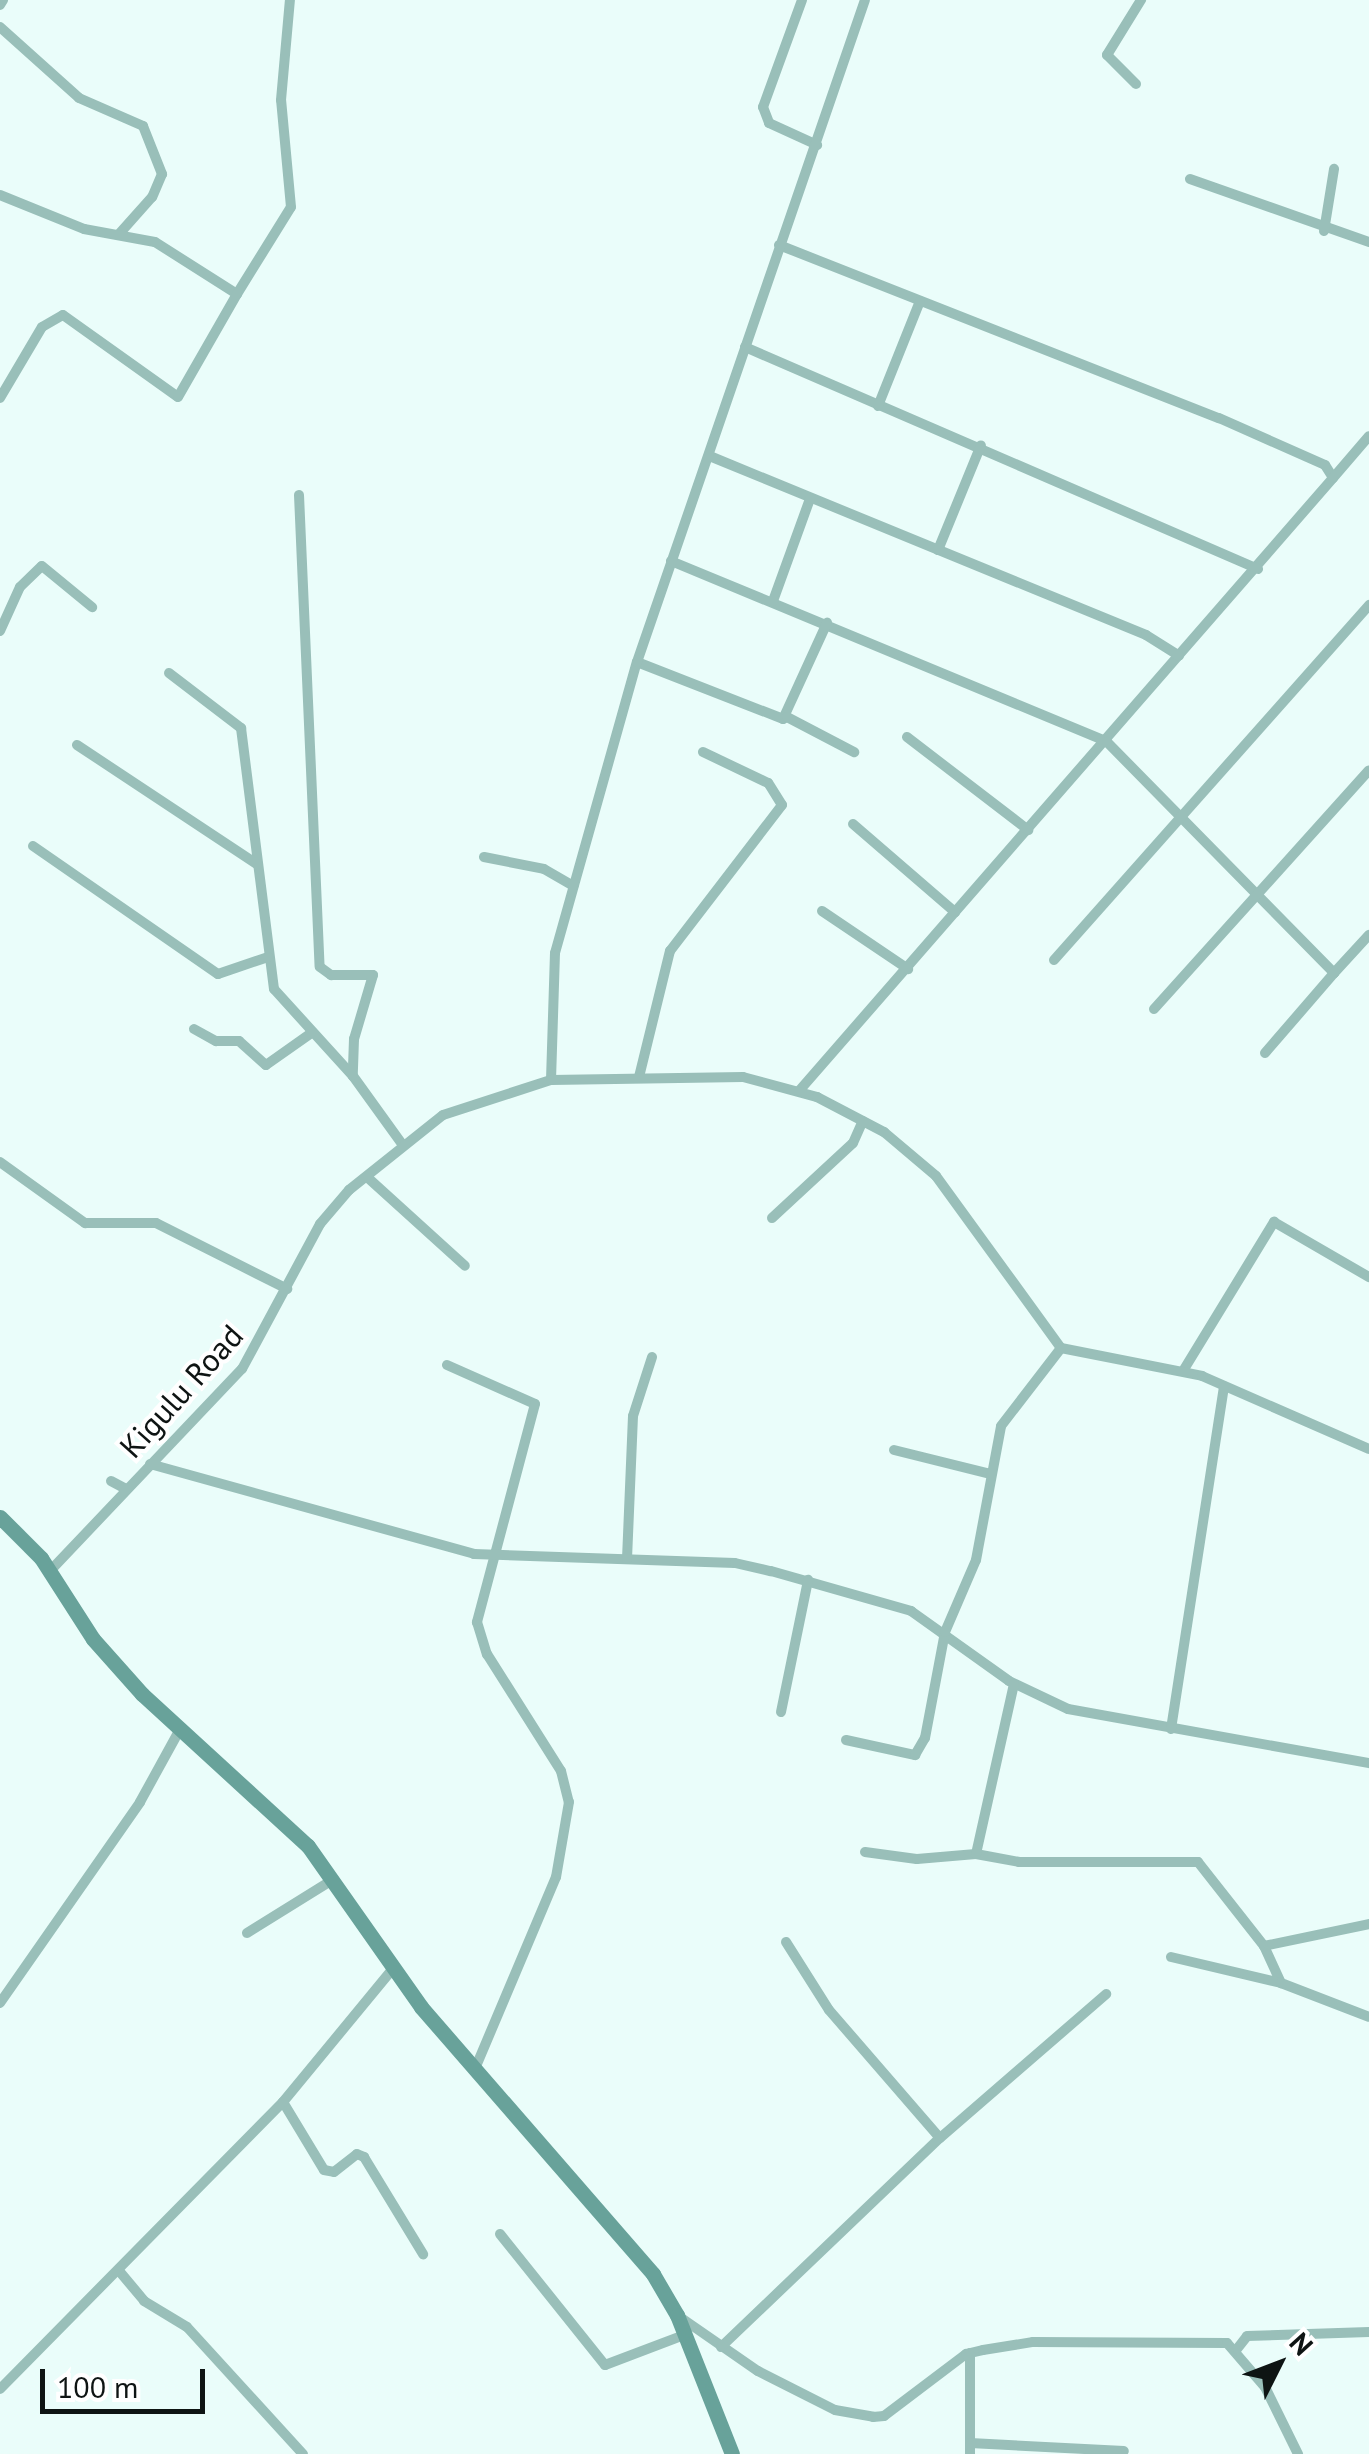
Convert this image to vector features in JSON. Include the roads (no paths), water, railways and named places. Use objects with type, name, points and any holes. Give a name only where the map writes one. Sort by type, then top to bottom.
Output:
[{"type":"street","points":[[0,398],[42,326],[63,314],[178,398],[292,207],[281,100],[290,0]]},
{"type":"street","points":[[802,0],[763,107],[769,123],[817,145]]},
{"type":"street","points":[[551,1080],[556,953],[637,662],[712,457],[779,245],[865,0]]},
{"type":"street","points":[[1136,84],[1107,55],[1141,0]]},
{"type":"street","points":[[0,27],[79,98],[144,126],[162,174],[152,197],[119,234]]},
{"type":"street","points":[[1324,231],[1334,169]]},
{"type":"street","points":[[1190,178],[1324,231],[1369,242]]},
{"type":"street","points":[[0,195],[84,228],[155,242],[237,294]]},
{"type":"street","points":[[779,245],[1219,418],[1325,466],[1334,478]]},
{"type":"street","points":[[878,406],[920,300]]},
{"type":"street","points":[[746,347],[878,406],[981,445],[1258,569]]},
{"type":"street","points":[[799,1091],[1258,569],[1369,436]]},
{"type":"street","points":[[938,550],[981,445]]},
{"type":"street","points":[[712,457],[1146,635],[1179,656]]},
{"type":"street","points":[[299,496],[320,968],[331,975],[369,970],[374,980],[354,1040],[353,1076]]},
{"type":"street","points":[[773,600],[810,499]]},
{"type":"street","points":[[671,561],[773,600],[1107,742],[1185,815],[1334,974]]},
{"type":"street","points":[[0,631],[20,587],[42,566],[92,608]]},
{"type":"street","points":[[1054,960],[1369,604]]},
{"type":"street","points":[[787,717],[826,623]]},
{"type":"street","points":[[637,662],[710,695],[787,717],[854,752]]},
{"type":"street","points":[[169,673],[241,728],[274,989],[310,1034],[353,1076],[402,1144]]},
{"type":"street","points":[[907,737],[1028,830]]},
{"type":"street","points":[[77,745],[257,864]]},
{"type":"street","points":[[640,1077],[670,951],[782,804],[768,783],[702,752]]},
{"type":"street","points":[[1154,1009],[1369,770]]},
{"type":"street","points":[[853,824],[956,912]]},
{"type":"street","points":[[33,846],[218,974],[268,957]]},
{"type":"street","points":[[484,857],[544,870],[574,886]]},
{"type":"street","points":[[822,911],[908,969]]},
{"type":"street","points":[[1265,1053],[1369,934]]},
{"type":"street","points":[[194,1029],[216,1041],[239,1041],[260,1065],[310,1034]]},
{"type":"street","name":"Kigulu Road","points":[[50,1571],[242,1370],[320,1224],[402,1144],[478,1100],[551,1080],[743,1077],[799,1091],[863,1121],[936,1176],[1061,1348]]},
{"type":"street","points":[[772,1218],[853,1143],[863,1121]]},
{"type":"street","points":[[0,1162],[85,1223],[156,1223],[287,1290]]},
{"type":"street","points":[[368,1177],[465,1266]]},
{"type":"street","points":[[1183,1371],[1269,1224],[1280,1222],[1369,1277]]},
{"type":"street","points":[[846,1740],[915,1755],[936,1698],[945,1632],[976,1560],[1001,1426],[1061,1348],[1183,1371],[1369,1449]]},
{"type":"street","points":[[627,1560],[634,1416],[652,1358]]},
{"type":"street","points":[[446,1365],[535,1404],[490,1556],[478,1608],[480,1638],[561,1771],[569,1802],[556,1877],[475,2069]]},
{"type":"street","points":[[1171,1729],[1224,1386]]},
{"type":"street","points":[[894,1450],[990,1474]]},
{"type":"street","points":[[150,1464],[490,1556],[734,1563],[808,1580],[911,1611],[1014,1684],[1068,1708],[1369,1763]]},
{"type":"street","points":[[111,1481],[126,1489]]},
{"type":"street","points":[[0,1516],[50,1571],[109,1658],[179,1731],[274,1809],[332,1880],[392,1970],[653,2274],[676,2315],[732,2454]]},
{"type":"street","points":[[781,1712],[808,1580]]},
{"type":"street","points":[[976,1854],[1014,1684]]},
{"type":"street","points":[[0,2004],[140,1802],[179,1731]]},
{"type":"street","points":[[866,1852],[917,1859],[976,1854],[1018,1862],[1198,1862],[1264,1946],[1282,1983]]},
{"type":"street","points":[[247,1933],[332,1880]]},
{"type":"street","points":[[1264,1946],[1369,1924]]},
{"type":"street","points":[[786,1942],[829,2010],[940,2138]]},
{"type":"street","points":[[1172,1957],[1282,1983],[1369,2017]]},
{"type":"street","points":[[0,2389],[120,2272],[284,2102],[392,1970]]},
{"type":"street","points":[[721,2347],[940,2138],[1106,1994]]},
{"type":"street","points":[[284,2102],[324,2170],[334,2172],[357,2154],[364,2157],[423,2254]]},
{"type":"street","points":[[500,2234],[605,2364],[621,2364],[684,2336]]},
{"type":"street","points":[[120,2272],[144,2302],[187,2326],[303,2454]]},
{"type":"street","points":[[676,2315],[721,2347],[835,2410],[872,2417],[884,2416],[970,2353],[1033,2342],[1220,2342],[1236,2349],[1265,2388],[1298,2454]]},
{"type":"street","points":[[1236,2349],[1247,2336],[1369,2332]]},
{"type":"street","points":[[970,2353],[970,2448],[1124,2452]]}]
